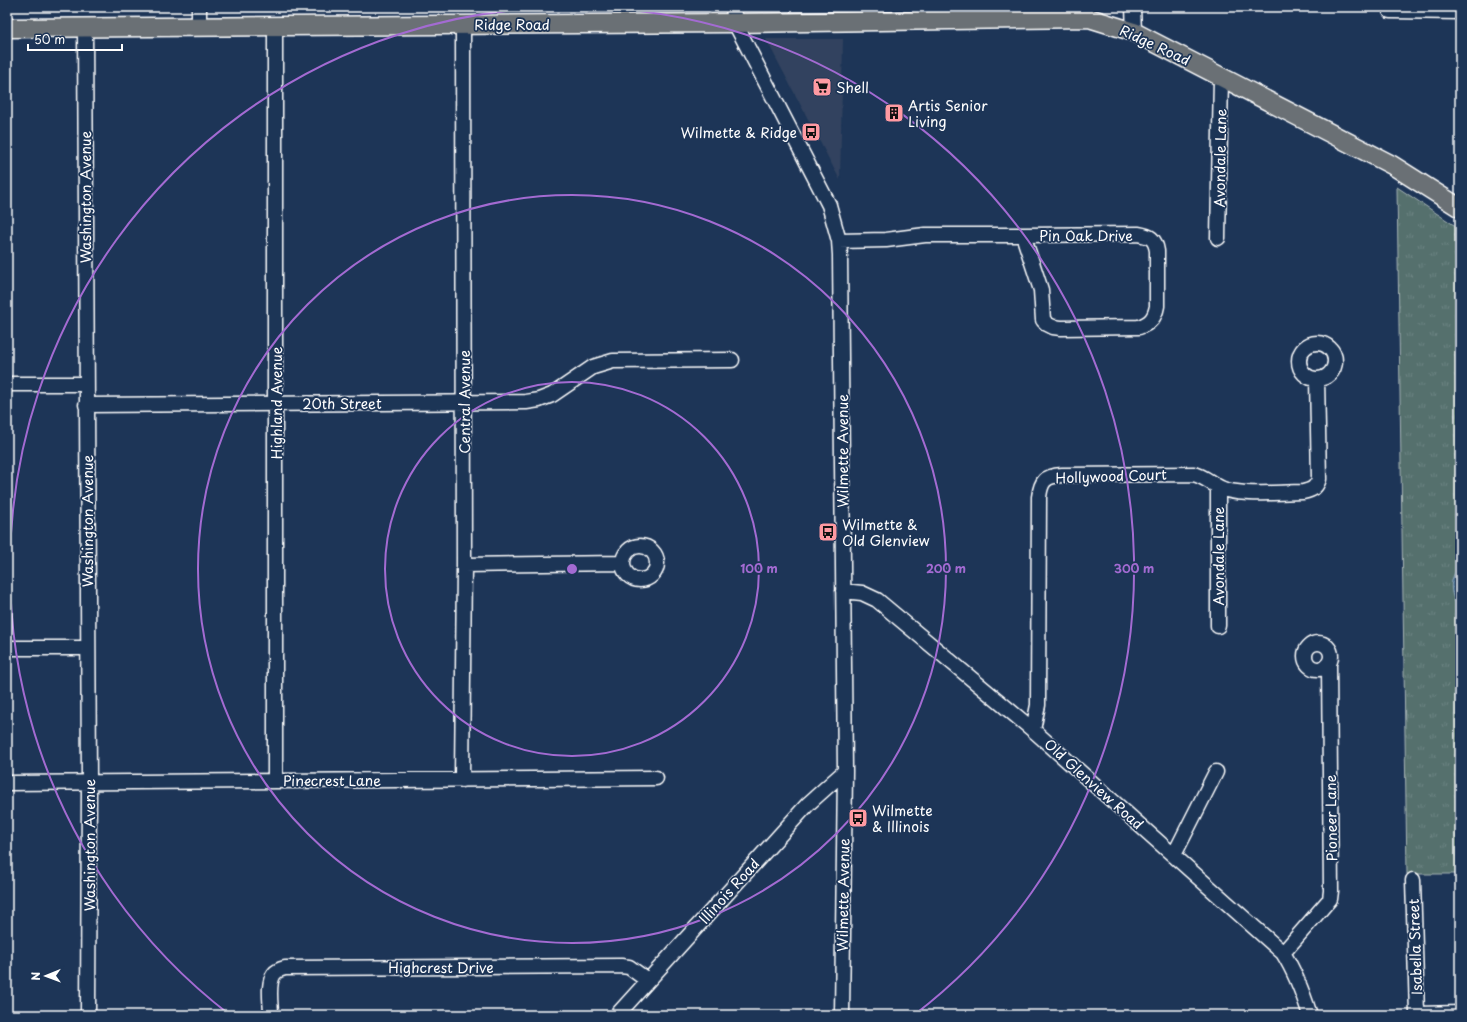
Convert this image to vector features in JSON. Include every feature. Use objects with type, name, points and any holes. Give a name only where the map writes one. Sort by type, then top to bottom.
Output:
[{"type":"main road","name":"Ridge Road","points":[[7,28],[463,24],[734,15],[1089,18],[1134,32],[1392,165],[1460,208]]},
{"type":"street","points":[[199,7],[200,26]]},
{"type":"street","points":[[1133,7],[1134,32]]},
{"type":"street","points":[[1390,9],[1460,12]]},
{"type":"street","name":"Wilmette Avenue","points":[[734,15],[829,205],[839,241],[845,771],[842,1015]]},
{"type":"street","name":"Central Avenue","points":[[462,780],[464,565],[463,24]]},
{"type":"street","name":"Highland Avenue","points":[[274,26],[276,404],[275,781]]},
{"type":"street","name":"Washington Avenue","points":[[85,27],[89,782],[88,1015]]},
{"type":"street","name":"Avondale Lane","points":[[1218,238],[1221,77]]},
{"type":"street","name":"Pin Oak Drive","points":[[839,241],[886,240],[925,235],[1138,234],[1152,239],[1156,244],[1156,314],[1147,324],[1139,327],[1052,327],[1043,320],[1041,290],[1024,235]]},
{"type":"street","name":"20th Street","points":[[86,405],[526,402],[539,400],[552,395],[593,367],[613,361],[732,360]]},
{"type":"street","name":"Hollywood Court","points":[[1033,730],[1038,705],[1039,497],[1040,487],[1045,480],[1052,476],[1062,475],[1193,474],[1205,478],[1218,486],[1236,492],[1303,492],[1311,490],[1317,486],[1320,478],[1317,379]]},
{"type":"street","points":[[7,384],[86,384]]},
{"type":"street","name":"Avondale Lane","points":[[1218,486],[1218,626]]},
{"type":"street","points":[[464,565],[622,563]]},
{"type":"street","name":"Old Glenview Road","points":[[842,591],[862,593],[877,600],[1033,730],[1283,953],[1299,982],[1310,1015]]},
{"type":"street","points":[[7,648],[88,648]]},
{"type":"street","name":"Pioneer Lane","points":[[1283,953],[1330,899],[1332,891],[1329,665]]},
{"type":"street","name":"Illinois Road","points":[[617,1015],[647,980],[808,804],[845,771]]},
{"type":"street","points":[[1174,855],[1216,772]]},
{"type":"street","name":"Pinecrest Lane","points":[[7,782],[656,778]]},
{"type":"street","name":"Isabella Street","points":[[1413,880],[1417,1014],[1460,1013]]},
{"type":"street","name":"Highcrest Drive","points":[[271,1015],[270,985],[272,978],[274,973],[285,968],[621,966],[629,968],[647,980]]},
{"type":"shaded area","name":"Shell","points":[[766,39],[843,39],[840,180]]},
{"type":"shaded area","points":[[1460,566],[1460,610],[1454,599],[1451,588],[1453,577]]},
{"type":"green space","points":[[1397,187],[1460,229],[1460,874],[1407,874]]},
{"type":"place","name":"Shell","points":[[822,87]]},
{"type":"place","name":"Artis Senior Living","points":[[894,113]]},
{"type":"place","name":"Wilmette & Ridge","points":[[811,132]]},
{"type":"place","name":"Wilmette & Old Glenview","points":[[828,532]]},
{"type":"place","name":"Wilmette & Illinois","points":[[858,818]]}]
